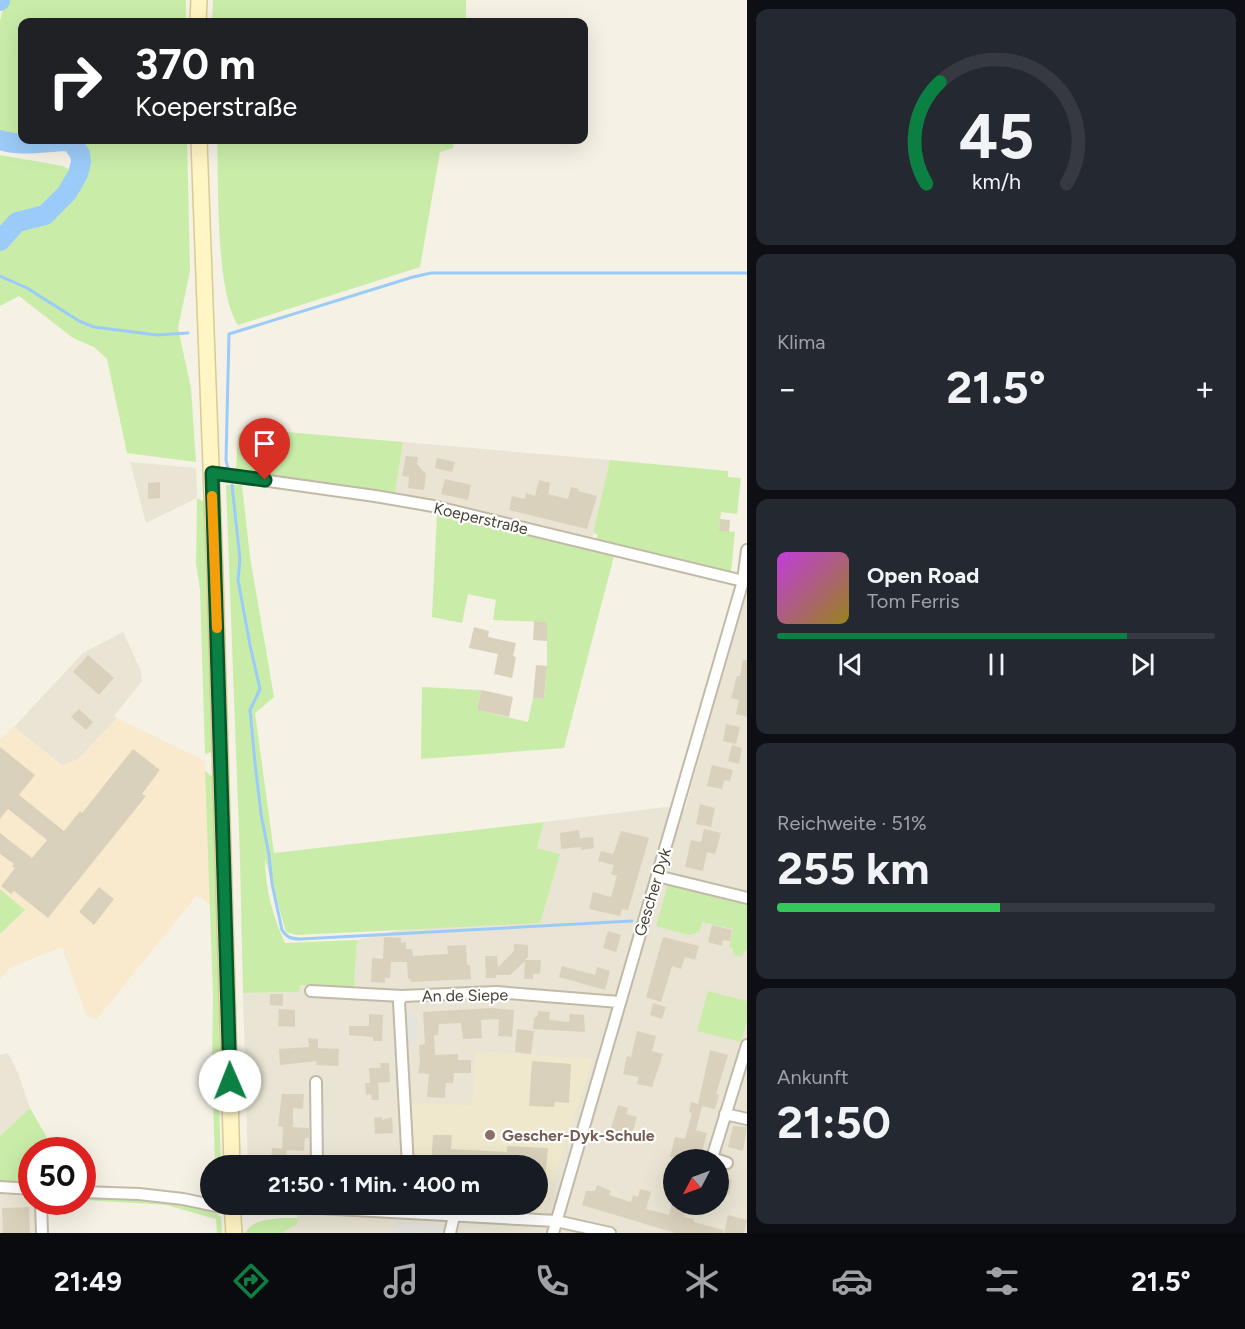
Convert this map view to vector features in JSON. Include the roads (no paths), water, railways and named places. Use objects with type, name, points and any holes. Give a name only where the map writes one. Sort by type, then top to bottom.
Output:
[{"type":"main road","points":[[198,18],[199,0]]},
{"type":"main road","points":[[199,144],[212,473],[232,1155]]},
{"type":"main road","points":[[233,1215],[234,1233]]},
{"type":"street","name":"Koeperstraße","points":[[212,473],[433,506],[745,581]]},
{"type":"street","name":"Gescher Dyk","points":[[553,1233],[619,1002],[745,581],[747,550]]},
{"type":"street","points":[[657,876],[747,897]]},
{"type":"street","name":"An de Siepe","points":[[311,991],[402,996],[496,992],[619,1002]]},
{"type":"street","points":[[402,996],[399,1002],[407,1155]]},
{"type":"street","points":[[715,1149],[747,1045]]},
{"type":"street","points":[[316,1082],[317,1155]]},
{"type":"street","points":[[725,1114],[747,1119]]},
{"type":"street","points":[[0,1187],[18,1188]]},
{"type":"street","points":[[96,1192],[139,1194],[200,1202]]},
{"type":"street","points":[[41,1215],[42,1233]]},
{"type":"street","points":[[448,1215],[556,1221],[610,1233]]},
{"type":"street","points":[[450,1233],[454,1216]]},
{"type":"waterway","points":[[0,140],[18,143]]},
{"type":"waterway","points":[[0,241],[17,222],[45,215],[67,193],[78,174],[81,162],[80,154],[73,144]]},
{"type":"waterway","points":[[228,469],[226,460],[229,334],[431,273],[747,273]]},
{"type":"waterway","points":[[0,276],[27,288],[79,321],[94,327],[157,335],[188,333]]},
{"type":"waterway","points":[[232,485],[240,559],[238,580],[260,689],[250,710],[255,763],[272,884],[284,933],[290,938],[301,939],[632,921]]},
{"type":"place","name":"Gescher-Dyk-Schule","points":[[490,1135]]}]
